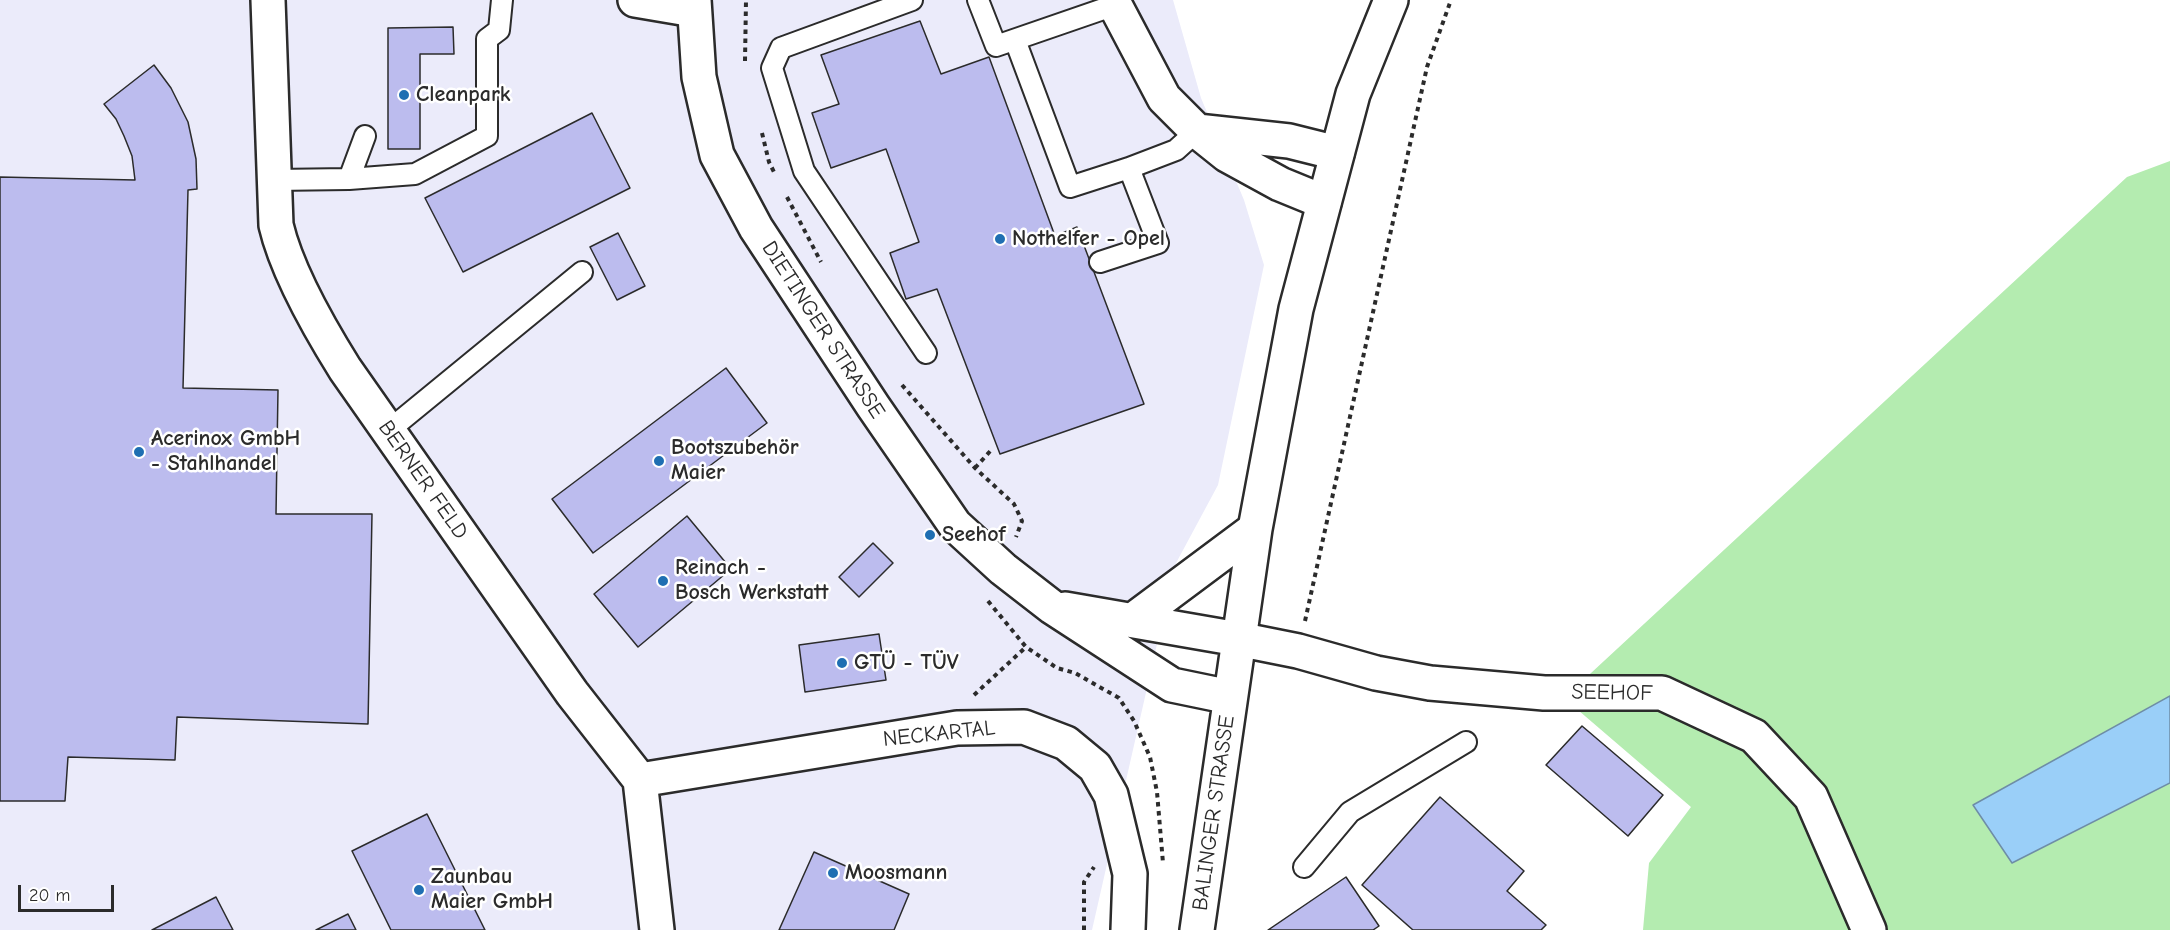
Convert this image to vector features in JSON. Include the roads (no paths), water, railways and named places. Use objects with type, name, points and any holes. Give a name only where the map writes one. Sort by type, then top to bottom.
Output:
[{"type":"street","name":"BERNER FELD","points":[[268,0],[276,225],[282,251],[329,345],[572,693],[640,780]]},
{"type":"street","points":[[635,0],[694,5]]},
{"type":"street","name":"BALINGER STRASSE","points":[[1197,930],[1255,529],[1296,309],[1353,94],[1392,0]]},
{"type":"street","name":"DIETINGER STRASSE","points":[[694,5],[699,77],[717,155],[756,228],[873,406],[955,525],[1003,569],[1052,607],[1172,685],[1230,697]]},
{"type":"street","points":[[1115,5],[1164,98],[1197,131],[1227,155],[1280,184],[1324,202]]},
{"type":"street","points":[[1197,131],[1289,141],[1337,153]]},
{"type":"street","points":[[1133,620],[1255,529]]},
{"type":"street","name":"DIETINGER STRASSE","points":[[1052,607],[1238,639]]},
{"type":"street","name":"SEEHOF","points":[[1238,639],[1298,651],[1376,673],[1430,683],[1544,693],[1662,693],[1754,736],[1811,797],[1869,930]]},
{"type":"street","name":"NECKARTAL","points":[[640,780],[957,728],[1024,727],[1066,743],[1095,767],[1111,795],[1130,874],[1128,930]]},
{"type":"street","points":[[640,780],[657,930]]},
{"type":"lane","points":[[274,180],[348,179],[415,174],[487,136],[487,39],[499,30],[502,0]]},
{"type":"lane","points":[[912,0],[781,48],[772,68],[804,171],[926,353]]},
{"type":"lane","points":[[978,0],[996,46],[1115,5]]},
{"type":"lane","points":[[1015,40],[1070,187],[1176,150],[1197,131]]},
{"type":"lane","points":[[348,179],[365,136]]},
{"type":"lane","points":[[1100,262],[1158,243],[1129,168]]},
{"type":"lane","points":[[388,432],[582,272]]},
{"type":"lane","points":[[1304,867],[1350,812],[1466,741]]},
{"type":"water","points":[[2170,696],[2170,783],[2012,863],[1973,805]]},
{"type":"place","name":"Cleanpark","points":[[404,95]]},
{"type":"place","name":"Nothelfer - Opel","points":[[1000,239]]},
{"type":"place","name":"Acerinox GmbH - Stahlhandel","points":[[139,452]]},
{"type":"place","name":"Bootszubehör Maier","points":[[659,461]]},
{"type":"place","name":"Seehof","points":[[930,535]]},
{"type":"place","name":"Reinach - Bosch Werkstatt","points":[[663,581]]},
{"type":"place","name":"GTÜ - TÜV","points":[[842,663]]},
{"type":"place","name":"Moosmann","points":[[833,873]]},
{"type":"place","name":"Zaunbau Maier GmbH","points":[[419,890]]}]
